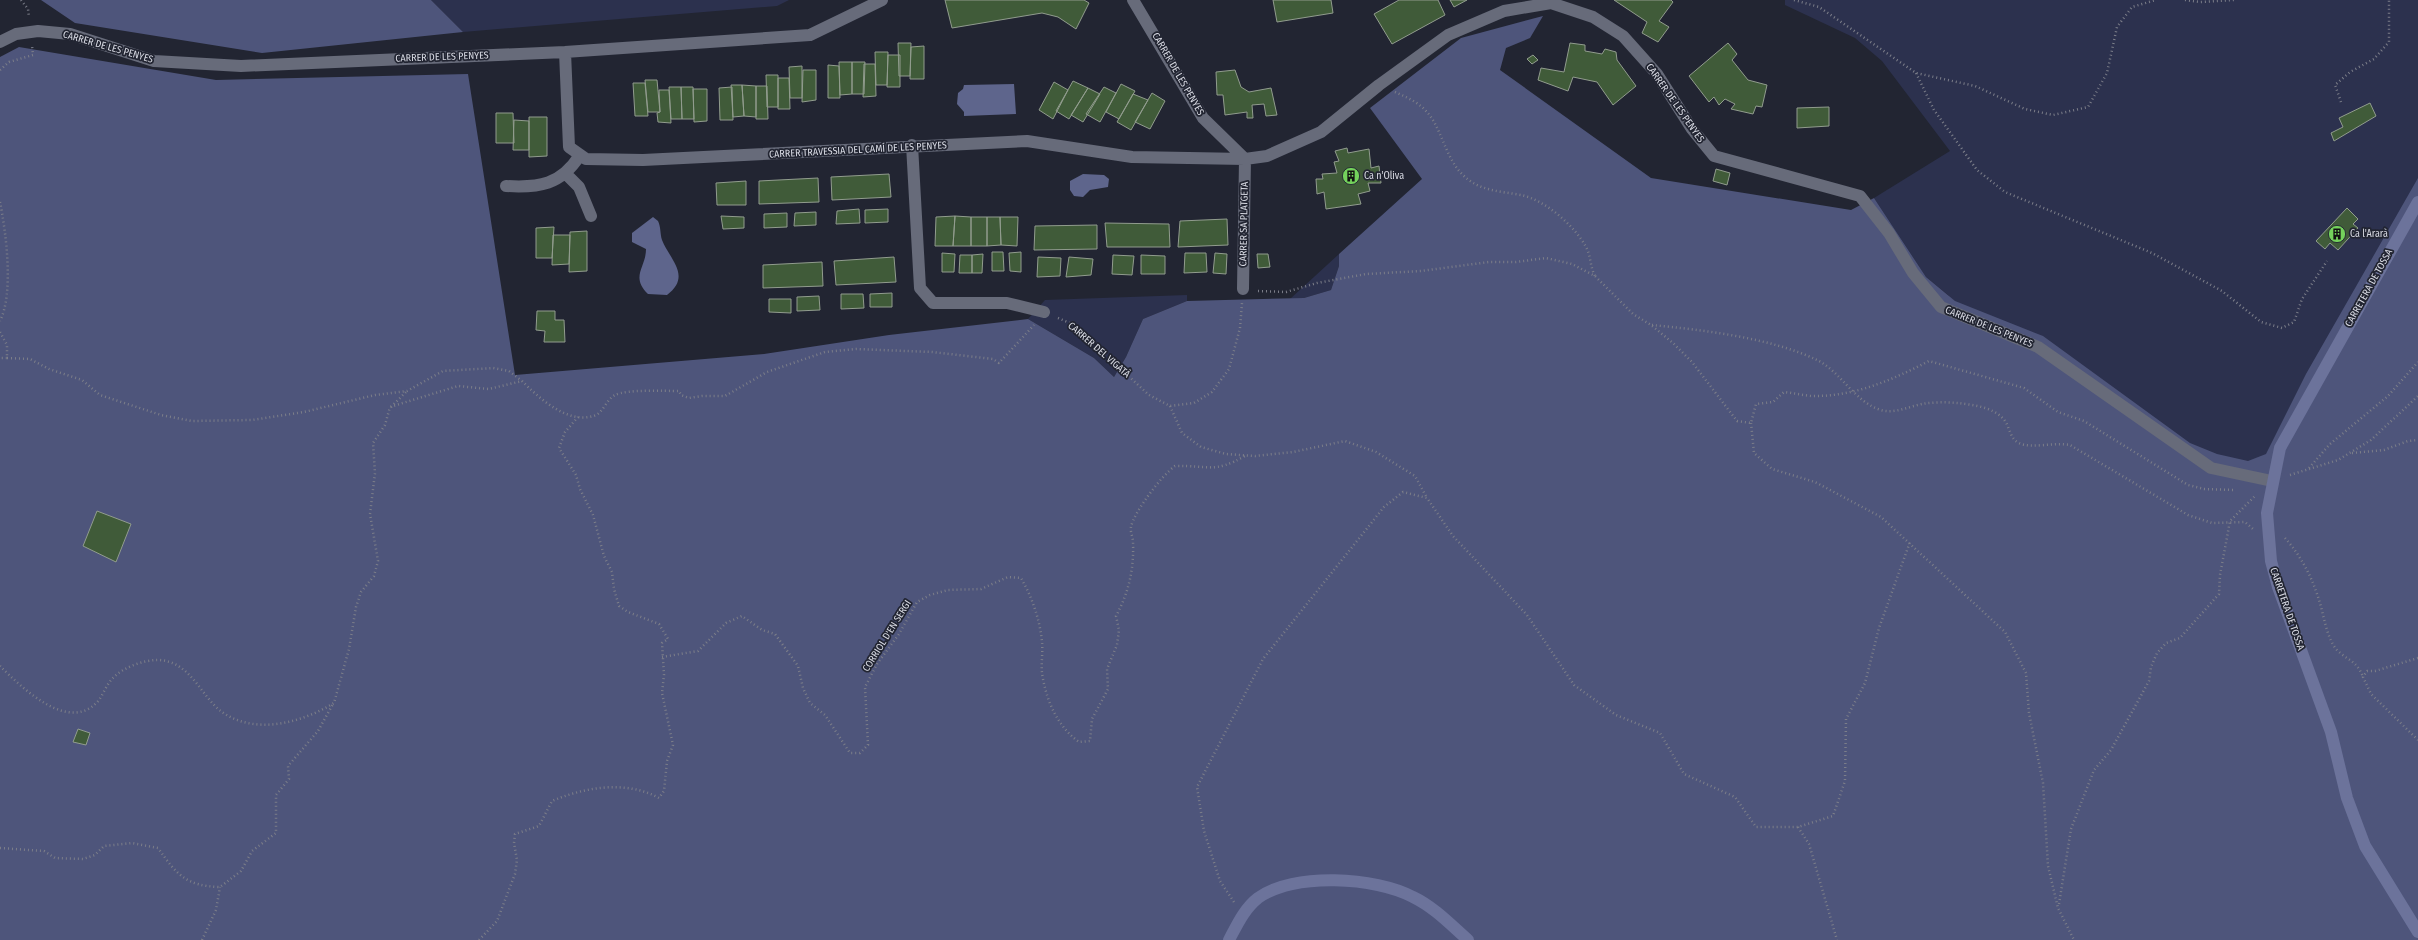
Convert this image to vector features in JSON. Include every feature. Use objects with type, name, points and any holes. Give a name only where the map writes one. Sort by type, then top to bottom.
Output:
[{"type":"main road","name":"CARRETERA DE TOSSA","points":[[2418,202],[2280,448],[2272,481],[2267,513],[2271,561],[2278,587],[2331,732],[2347,798],[2364,846],[2418,932]]},
{"type":"main road","points":[[1229,940],[1243,914],[1259,898],[1279,887],[1315,882],[1363,882],[1395,889],[1414,897],[1468,940]]},
{"type":"street","name":"CARRER DE LES PENYES","points":[[0,42],[16,34],[30,32],[70,34],[154,61],[241,66],[565,52],[810,35],[882,0]]},
{"type":"street","name":"CARRER DE LES PENYES","points":[[1133,0],[1203,118],[1246,159],[1267,156],[1321,132],[1377,87],[1448,35],[1504,11],[1551,3],[1592,17],[1623,36],[1657,74],[1692,129],[1714,156],[1860,196],[1889,234],[1913,274],[1941,307],[2038,347],[2211,468],[2272,481]]},
{"type":"street","points":[[506,186],[532,187],[554,181],[572,168],[580,155],[569,147],[565,52]]},
{"type":"street","name":"CARRER TRAVESSIA DEL CAMÍ DE LES PENYES","points":[[580,155],[586,159],[651,160],[752,156],[912,145],[1027,141],[1132,157],[1246,159]]},
{"type":"street","points":[[912,145],[920,288],[933,303],[1007,303],[1044,312]]},
{"type":"street","name":"CARRER SA PLATGETA","points":[[1243,289],[1246,159]]},
{"type":"street","points":[[565,173],[579,187],[591,216]]},
{"type":"path","points":[[0,70],[9,62],[33,56],[28,9],[21,0]]},
{"type":"path","points":[[1794,0],[1819,7],[1916,73],[1975,86],[2025,109],[2053,115],[2088,107],[2107,73],[2117,27],[2132,7],[2156,0]]},
{"type":"path","points":[[2185,0],[2200,2],[2234,0]]},
{"type":"path","points":[[2341,102],[2335,85],[2350,72],[2374,59],[2389,42],[2389,0]]},
{"type":"path","points":[[1916,73],[1934,110],[1977,170],[2005,192],[2152,253],[2222,291],[2261,322],[2282,328],[2294,322],[2302,299],[2327,261]]},
{"type":"path","points":[[1377,87],[1396,93],[1425,110],[1451,159],[1467,179],[1490,190],[1533,199],[1558,216],[1570,227],[1586,248],[1590,267],[1595,276],[1629,310],[1674,343],[1692,362],[1737,421],[1751,423]]},
{"type":"path","points":[[0,202],[7,246],[6,297],[4,312],[0,321]]},
{"type":"path","points":[[1595,276],[1572,264],[1546,258],[1516,262],[1489,262],[1421,271],[1366,274],[1317,283],[1286,292],[1243,289],[1240,328],[1229,369],[1212,392],[1194,403],[1170,406],[1182,432],[1200,447],[1226,454],[1245,456],[1294,452],[1345,441],[1376,452],[1415,476],[1426,498],[1453,536],[1527,615],[1574,685],[1616,715],[1660,733],[1684,774],[1735,797],[1756,827],[1798,826],[1833,816],[1845,781],[1846,719],[1865,683],[1879,628],[1910,542]]},
{"type":"path","points":[[0,848],[44,851],[56,858],[83,859],[95,855],[104,846],[132,844],[158,848],[180,877],[194,885],[220,887],[241,871],[252,851],[276,833],[276,795],[289,779],[288,766],[318,731],[334,703],[349,649],[356,607],[361,592],[374,576],[378,561],[370,514],[376,473],[373,443],[385,425],[390,407],[407,391],[443,371],[469,368],[493,368],[509,371],[522,381],[539,398],[578,417],[597,415],[615,395],[652,391],[679,391],[681,396],[688,398],[702,396],[725,396],[767,372],[826,352],[856,349],[901,350],[977,356],[993,359],[999,363],[1044,312]]},
{"type":"path","name":"CARRER DEL VIGATÀ","points":[[1044,312],[1072,324],[1150,394],[1170,406]]},
{"type":"path","points":[[1651,325],[1738,337],[1806,355],[1821,362],[1869,405],[1888,411],[1931,402],[1957,403],[1984,408],[2001,416],[2012,437],[2018,443],[2026,445],[2058,443],[2070,445],[2180,512],[2203,521],[2247,523],[2256,530],[2268,526],[2284,537],[2300,558],[2313,582],[2330,638],[2337,649],[2359,667],[2371,694],[2418,740]]},
{"type":"path","points":[[0,332],[7,345],[7,358]]},
{"type":"path","points":[[0,358],[30,359],[49,369],[82,380],[100,395],[161,415],[192,421],[252,420],[348,403],[375,395],[407,391]]},
{"type":"path","points":[[2074,940],[2058,908],[2048,866],[2043,783],[2029,713],[2026,673],[2006,632],[1910,542],[1881,517],[1815,482],[1772,469],[1754,453],[1751,423],[1756,404],[1774,402],[1784,392],[1811,396],[1854,392],[1895,379],[1929,361],[2024,388],[2058,412],[2084,422],[2188,485],[2204,489],[2238,490]]},
{"type":"path","points":[[2418,362],[2388,396],[2330,444],[2308,468],[2338,460],[2371,440],[2418,396]]},
{"type":"path","points":[[390,407],[458,386],[489,389],[522,381]]},
{"type":"path","points":[[479,940],[496,921],[515,874],[517,860],[514,843],[515,834],[538,826],[552,800],[578,791],[620,787],[652,794],[659,798],[664,791],[667,761],[673,745],[662,693],[664,675],[662,643],[668,639],[659,624],[633,615],[620,606],[614,589],[612,572],[604,556],[593,515],[580,489],[576,475],[559,448],[566,432],[578,417]]},
{"type":"path","points":[[2350,453],[2384,450],[2418,440]]},
{"type":"path","name":"CORRIOL D'EN SERGI","points":[[662,656],[698,651],[726,623],[742,616],[762,630],[775,634],[798,666],[803,688],[810,703],[825,715],[850,753],[860,753],[868,745],[866,687],[877,664],[899,634],[917,602],[930,595],[948,590],[981,589],[1008,577],[1021,578],[1035,611],[1042,642],[1042,674],[1057,720],[1070,736],[1079,742],[1090,741],[1092,719],[1108,689],[1107,669],[1117,645],[1119,630],[1116,616],[1126,597],[1132,573],[1133,541],[1131,529],[1134,517],[1166,472],[1175,466],[1212,469],[1228,465],[1245,456]]},
{"type":"path","points":[[2058,908],[2071,829],[2094,770],[2115,743],[2149,681],[2157,653],[2166,643],[2180,638],[2219,594],[2230,523],[2241,508],[2272,481]]},
{"type":"path","points":[[1243,914],[1220,881],[1204,831],[1197,787],[1263,659],[1334,569],[1384,507],[1403,492],[1426,498]]},
{"type":"path","points":[[2363,677],[2367,671],[2375,672],[2418,658]]},
{"type":"path","points":[[0,666],[17,684],[50,707],[70,713],[86,711],[98,701],[113,677],[135,664],[158,660],[174,663],[199,685],[222,712],[241,721],[287,724],[314,715],[334,703]]},
{"type":"path","points":[[1798,826],[1809,844],[1837,940]]},
{"type":"path","points":[[202,940],[216,910],[220,887]]},
{"type":"shaded area","points":[[41,0],[431,0],[463,32],[262,53],[75,23]]},
{"type":"shaded area","points":[[431,0],[789,0],[777,6],[463,32]]},
{"type":"shaded area","points":[[1785,0],[2418,0],[2418,940],[1948,295],[1926,277],[1874,198],[1950,151],[1882,61],[1855,38],[1785,5]]},
{"type":"shaded area","points":[[1543,16],[1530,38],[1506,48],[1500,70],[1651,178],[1851,210],[1874,198],[1926,277],[1955,301],[2043,336],[2190,443],[2217,454],[2248,461],[2266,454],[2306,374],[2418,178],[2418,940],[0,940],[0,57],[19,47],[216,80],[468,74],[515,375],[764,354],[889,335],[1028,319],[1094,358],[1114,377],[1126,357],[1143,319],[1187,301],[1304,298],[1331,290],[1339,266],[1339,254],[1422,179],[1370,108],[1461,38]]},
{"type":"shaded area","points":[[1014,84],[1016,114],[964,116],[964,112],[957,104],[958,93],[963,89],[964,85]]},
{"type":"shaded area","points":[[1083,174],[1104,175],[1109,179],[1108,187],[1090,190],[1083,197],[1074,196],[1070,190],[1070,181]]},
{"type":"shaded area","points":[[653,217],[658,221],[662,240],[674,261],[679,275],[678,281],[674,288],[667,295],[648,294],[643,288],[639,277],[646,249],[632,242],[632,233]]},
{"type":"shaded area","points":[[1339,254],[1339,266],[1331,290],[1304,298],[1290,299]]},
{"type":"shaded area","points":[[1187,295],[1187,301],[1143,319],[1126,357],[1114,377],[1094,358],[1028,319],[1045,300]]},
{"type":"building","points":[[945,0],[1084,0],[1089,3],[1076,29],[1058,17],[1042,13],[952,28]]},
{"type":"building","points":[[1273,0],[1331,0],[1333,13],[1277,22]]},
{"type":"building","points":[[1399,0],[1438,0],[1445,15],[1392,44],[1374,14]]},
{"type":"building","points":[[1450,0],[1467,0],[1454,7]]},
{"type":"building","points":[[1614,0],[1671,0],[1673,2],[1659,21],[1669,27],[1658,42],[1642,33],[1647,22]]},
{"type":"building","points":[[898,43],[911,43],[910,76],[899,76]]},
{"type":"building","points":[[1570,43],[1585,45],[1585,51],[1602,54],[1605,49],[1616,52],[1617,60],[1636,86],[1613,105],[1597,82],[1573,77],[1568,91],[1538,80],[1541,68],[1564,72]]},
{"type":"building","points":[[1728,43],[1737,54],[1732,60],[1748,80],[1767,85],[1762,107],[1756,106],[1753,114],[1731,109],[1735,104],[1725,99],[1719,105],[1714,97],[1709,102],[1689,76]]},
{"type":"building","points":[[924,46],[924,79],[910,79],[911,47]]},
{"type":"building","points":[[875,52],[888,52],[887,85],[876,85]]},
{"type":"building","points":[[888,55],[900,55],[900,87],[887,87]]},
{"type":"building","points":[[1533,55],[1538,60],[1532,64],[1527,59]]},
{"type":"building","points":[[839,62],[852,62],[852,94],[840,95]]},
{"type":"building","points":[[852,62],[865,62],[864,94],[852,94]]},
{"type":"building","points":[[864,64],[875,64],[876,96],[863,97]]},
{"type":"building","points":[[828,65],[839,66],[840,98],[828,98]]},
{"type":"building","points":[[802,66],[802,98],[790,98],[789,67]]},
{"type":"building","points":[[803,70],[816,70],[816,100],[802,102]]},
{"type":"building","points":[[1235,70],[1241,87],[1249,92],[1271,88],[1277,115],[1266,116],[1264,104],[1252,105],[1253,118],[1247,118],[1247,112],[1225,115],[1223,95],[1217,95],[1216,72]]},
{"type":"building","points":[[766,75],[778,75],[778,107],[767,107]]},
{"type":"building","points":[[778,78],[789,78],[790,109],[778,109]]},
{"type":"building","points":[[645,80],[657,80],[660,112],[648,112]]},
{"type":"building","points":[[1073,81],[1088,88],[1069,119],[1056,111]]},
{"type":"building","points":[[1054,82],[1068,90],[1053,119],[1039,110]]},
{"type":"building","points":[[633,83],[645,83],[648,116],[635,116]]},
{"type":"building","points":[[1121,84],[1135,91],[1119,119],[1106,112]]},
{"type":"building","points":[[731,85],[742,85],[744,116],[733,117]]},
{"type":"building","points":[[742,85],[756,86],[756,117],[744,116]]},
{"type":"building","points":[[756,86],[767,86],[768,119],[756,119]]},
{"type":"building","points":[[669,87],[681,87],[682,119],[671,119]]},
{"type":"building","points":[[681,87],[693,87],[694,119],[682,119]]},
{"type":"building","points":[[732,87],[733,120],[720,120],[719,88]]},
{"type":"building","points":[[1104,87],[1116,93],[1100,122],[1086,114]]},
{"type":"building","points":[[1088,88],[1100,94],[1083,122],[1071,115]]},
{"type":"building","points":[[693,89],[707,89],[707,121],[694,122]]},
{"type":"building","points":[[659,90],[669,90],[671,123],[658,122],[657,113],[660,112]]},
{"type":"building","points":[[1152,93],[1165,101],[1150,129],[1135,122]]},
{"type":"building","points":[[1133,94],[1148,100],[1131,130],[1117,122]]},
{"type":"building","points":[[2370,103],[2376,116],[2334,141],[2331,133],[2343,127],[2339,118]]},
{"type":"building","points":[[1829,107],[1829,126],[1797,128],[1797,108]]},
{"type":"building","points":[[496,113],[513,113],[514,143],[496,143]]},
{"type":"building","points":[[529,117],[547,117],[547,156],[529,157]]},
{"type":"building","points":[[514,120],[529,121],[529,150],[513,150]]},
{"type":"building","name":"Ca n'Oliva","points":[[1347,148],[1348,153],[1369,149],[1371,168],[1379,166],[1381,183],[1368,183],[1370,191],[1358,194],[1361,204],[1326,209],[1324,192],[1317,194],[1316,179],[1323,179],[1322,174],[1337,173],[1334,162],[1339,161],[1335,151]]},
{"type":"building","points":[[1716,169],[1730,173],[1727,185],[1713,181]]},
{"type":"building","points":[[889,174],[891,197],[832,200],[831,177]]},
{"type":"building","points":[[818,178],[819,202],[759,204],[759,181]]},
{"type":"building","points":[[746,181],[746,205],[717,205],[716,183]]},
{"type":"building","name":"Ca l'Ararà","points":[[2347,208],[2358,219],[2353,224],[2358,228],[2338,250],[2330,243],[2325,249],[2316,241]]},
{"type":"building","points":[[859,209],[860,223],[836,224],[837,211]]},
{"type":"building","points":[[888,209],[888,222],[865,223],[865,210]]},
{"type":"building","points":[[816,212],[816,225],[794,226],[795,213]]},
{"type":"building","points":[[787,213],[787,227],[764,228],[764,214]]},
{"type":"building","points":[[721,216],[744,217],[744,228],[723,229]]},
{"type":"building","points":[[955,216],[971,217],[971,246],[953,246]]},
{"type":"building","points":[[955,216],[953,246],[935,246],[936,217]]},
{"type":"building","points":[[971,217],[987,217],[987,246],[971,246]]},
{"type":"building","points":[[987,217],[1000,217],[1001,245],[987,246]]},
{"type":"building","points":[[1000,217],[1018,217],[1017,246],[1001,245]]},
{"type":"building","points":[[1227,219],[1228,245],[1178,247],[1180,221]]},
{"type":"building","points":[[1105,223],[1169,224],[1170,247],[1107,247]]},
{"type":"building","points":[[1097,225],[1097,249],[1034,250],[1035,226]]},
{"type":"building","points":[[554,227],[552,258],[536,258],[536,228]]},
{"type":"building","points":[[587,231],[587,271],[569,272],[570,232]]},
{"type":"building","points":[[553,235],[570,235],[569,264],[552,265]]},
{"type":"building","points":[[992,252],[1003,252],[1004,271],[992,271]]},
{"type":"building","points":[[1021,252],[1021,272],[1010,271],[1009,253]]},
{"type":"building","points":[[942,253],[955,254],[954,272],[942,272]]},
{"type":"building","points":[[1185,253],[1206,253],[1207,272],[1184,273]]},
{"type":"building","points":[[1215,253],[1227,254],[1226,274],[1213,273]]},
{"type":"building","points":[[983,254],[982,273],[972,273],[972,255]]},
{"type":"building","points":[[1257,254],[1268,254],[1270,267],[1258,268]]},
{"type":"building","points":[[960,255],[972,255],[972,273],[959,273]]},
{"type":"building","points":[[1113,255],[1134,256],[1132,275],[1112,274]]},
{"type":"building","points":[[1141,255],[1165,256],[1165,274],[1141,274]]},
{"type":"building","points":[[894,257],[896,282],[836,285],[834,261]]},
{"type":"building","points":[[1038,257],[1061,258],[1060,276],[1037,277]]},
{"type":"building","points":[[1069,257],[1093,259],[1091,275],[1066,277]]},
{"type":"building","points":[[822,262],[823,286],[763,288],[763,265]]},
{"type":"building","points":[[892,293],[892,307],[870,307],[870,294]]},
{"type":"building","points":[[841,294],[863,294],[864,308],[841,309]]},
{"type":"building","points":[[819,296],[820,310],[797,311],[797,297]]},
{"type":"building","points":[[769,299],[791,299],[791,313],[769,312]]},
{"type":"building","points":[[537,311],[555,311],[555,320],[564,320],[565,342],[544,342],[545,331],[536,330]]},
{"type":"building","points":[[97,511],[131,524],[116,562],[83,546]]},
{"type":"building","points":[[78,729],[90,733],[86,745],[73,742]]},
{"type":"place","name":"Ca n'Oliva","points":[[1351,176]]},
{"type":"place","name":"Ca l'Ararà","points":[[2337,234]]}]
